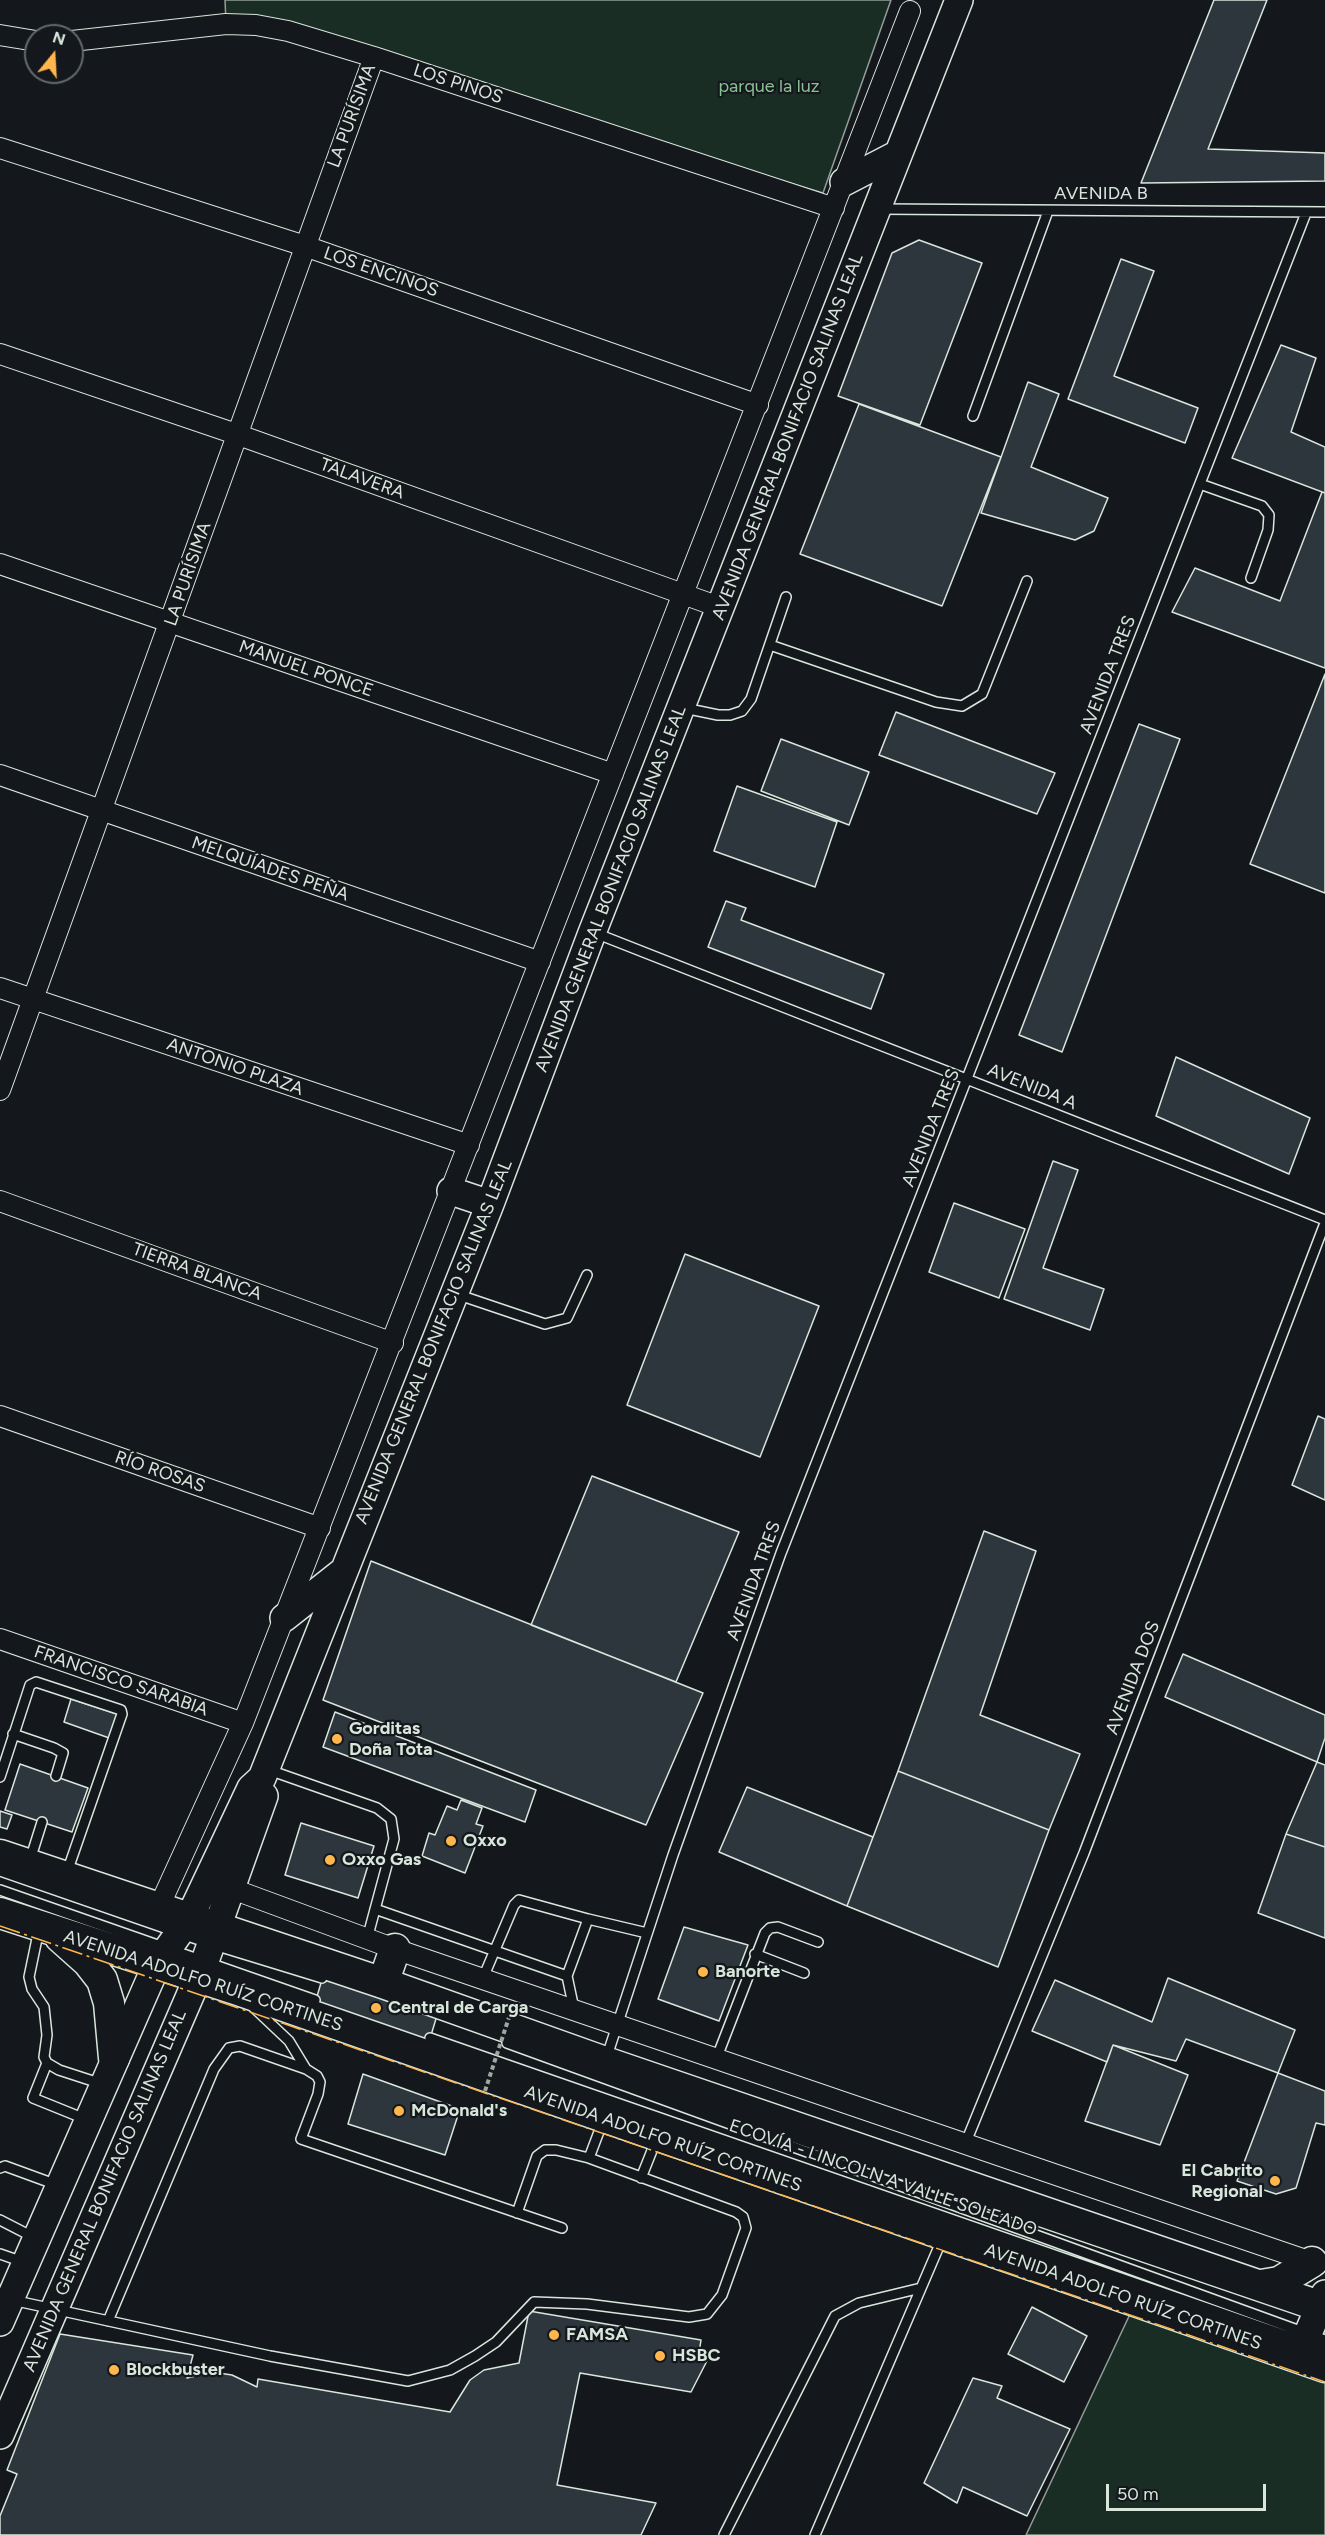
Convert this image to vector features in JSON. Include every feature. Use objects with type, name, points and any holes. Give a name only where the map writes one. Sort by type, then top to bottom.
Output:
[{"type":"main road","name":"AVENIDA ADOLFO RUÍZ CORTINES","points":[[0,1855],[158,1909],[174,1941],[207,1953],[237,1990],[944,2235],[1315,2349]]},
{"type":"main road","name":"AVENIDA ADOLFO RUÍZ CORTINES","points":[[0,1913],[46,1929],[174,1941],[207,1953],[383,1983],[605,2062],[1261,2285],[1323,2303]]},
{"type":"main road","points":[[46,1929],[88,1962],[102,1980],[109,2003],[108,2071]]},
{"type":"main road","points":[[383,1983],[395,1949]]},
{"type":"main road","points":[[1261,2285],[1279,2282],[1319,2264]]},
{"type":"street","name":"AVENIDA GENERAL BONIFACIO SALINAS LEAL","points":[[0,2434],[207,1953],[221,1884],[251,1788],[264,1773],[490,1204],[592,933],[722,608],[959,0]]},
{"type":"street","points":[[158,1909],[243,1723],[393,1343],[910,11]]},
{"type":"street","name":"LOS PINOS","points":[[84,40],[196,26],[256,25],[288,31],[834,208]]},
{"type":"street","points":[[0,35],[24,39]]},
{"type":"street","name":"LA PURÍSIMA","points":[[0,1090],[374,57]]},
{"type":"street","name":"LOS ENCINOS","points":[[0,148],[305,246],[758,405]]},
{"type":"street","points":[[844,183],[898,154]]},
{"type":"street","name":"TALAVERA","points":[[0,354],[237,434],[722,608]]},
{"type":"street","name":"MANUEL PONCE","points":[[0,564],[613,774]]},
{"type":"street","name":"MELQUÍADES PEÑA","points":[[0,775],[540,962]]},
{"type":"street","name":"ANTONIO PLAZA","points":[[0,988],[469,1145]]},
{"type":"street","points":[[452,1191],[490,1204]]},
{"type":"street","name":"TIERRA BLANCA","points":[[0,1201],[393,1343]]},
{"type":"street","name":"RÍO ROSAS","points":[[0,1416],[320,1528]]},
{"type":"street","points":[[284,1618],[342,1573]]},
{"type":"street","name":"FRANCISCO SARABIA","points":[[0,1639],[243,1723]]},
{"type":"street","name":"AVENIDA GENERAL BONIFACIO SALINAS LEAL","points":[[5,2311],[108,2071],[174,1941],[221,1884]]},
{"type":"street","points":[[221,1884],[395,1949],[1319,2264]]},
{"type":"street","points":[[1315,2349],[1323,2303]]},
{"type":"lane","name":"AVENIDA B","points":[[877,209],[1325,212]]},
{"type":"lane","points":[[973,416],[1048,211]]},
{"type":"lane","name":"AVENIDA TRES","points":[[605,2062],[647,1933],[781,1553],[1306,213]]},
{"type":"lane","points":[[1200,484],[1262,506],[1269,515],[1268,530],[1251,578]]},
{"type":"lane","points":[[770,645],[936,702],[962,706],[982,694],[1026,580]]},
{"type":"lane","points":[[682,708],[718,716],[730,716],[742,711],[751,699],[786,597]]},
{"type":"lane","name":"AVENIDA A","points":[[592,933],[968,1078],[1325,1222]]},
{"type":"lane","name":"AVENIDA DOS","points":[[966,2142],[1084,1854],[1325,1222]]},
{"type":"lane","points":[[454,1293],[545,1324],[567,1318],[587,1275]]},
{"type":"lane","points":[[0,1778],[30,1684],[36,1682],[121,1710],[122,1714],[66,1877]]},
{"type":"lane","points":[[13,1734],[63,1753],[56,1776]]},
{"type":"lane","points":[[264,1773],[377,1808],[391,1819],[394,1839],[367,1939]]},
{"type":"lane","points":[[29,1865],[42,1822]]},
{"type":"lane","points":[[0,1871],[174,1941]]},
{"type":"lane","points":[[0,1890],[174,1941]]},
{"type":"lane","points":[[483,1978],[514,1905],[519,1900],[647,1933]]},
{"type":"lane","points":[[375,1910],[567,1976]]},
{"type":"lane","points":[[574,2009],[567,1976],[588,1919]]},
{"type":"lane","points":[[717,2057],[760,1939],[770,1928],[778,1927],[818,1942]]},
{"type":"lane","points":[[46,1929],[29,1977],[32,1989],[44,2007],[47,2035],[44,2057],[47,2063],[59,2070],[108,2071]]},
{"type":"lane","points":[[207,1953],[322,1978]]},
{"type":"lane","points":[[207,1953],[315,2000]]},
{"type":"lane","points":[[755,1954],[804,1973]]},
{"type":"lane","points":[[237,1990],[289,2041],[306,2069]]},
{"type":"lane","name":"ECOVÍA - LINCOLN A VALLE SOLEADO","points":[[430,2038],[1315,2349]]},
{"type":"lane","points":[[493,2038],[1315,2349]]},
{"type":"lane","points":[[108,2321],[214,2069],[229,2048],[240,2046],[306,2069],[317,2076],[320,2082],[301,2139],[562,2228]]},
{"type":"lane","points":[[47,2063],[33,2098],[87,2120]]},
{"type":"lane","points":[[589,2158],[604,2119]]},
{"type":"lane","points":[[641,2178],[657,2137]]},
{"type":"lane","points":[[5,2311],[53,2308],[270,2356],[408,2380],[432,2377],[450,2370],[475,2355],[496,2342],[534,2302],[587,2304],[689,2317],[707,2314],[722,2295],[743,2240],[743,2217],[589,2158],[556,2150],[544,2150],[537,2156],[516,2213]]},
{"type":"lane","points":[[0,2168],[5,2166],[59,2186]]},
{"type":"lane","points":[[0,2220],[36,2238]]},
{"type":"lane","points":[[815,2535],[944,2235]]},
{"type":"lane","points":[[0,2254],[26,2262]]},
{"type":"lane","points":[[724,2535],[835,2316],[859,2303],[921,2288]]},
{"type":"path","points":[[485,2091],[512,2008]]},
{"type":"green space","name":"parque la luz","points":[[225,0],[891,0],[823,193],[374,57],[226,24]]},
{"type":"green space","points":[[1131,2312],[1325,2379],[1325,2535],[1026,2535]]},
{"type":"building","points":[[1214,0],[1267,0],[1208,149],[1325,153],[1325,181],[1141,183]]},
{"type":"building","points":[[919,240],[982,263],[920,425],[838,396],[892,253]]},
{"type":"building","points":[[1121,259],[1154,271],[1114,376],[1198,408],[1185,443],[1068,399]]},
{"type":"building","points":[[1281,345],[1316,358],[1291,432],[1325,447],[1325,493],[1232,458]]},
{"type":"building","points":[[1028,382],[1059,394],[1031,467],[1108,498],[1094,531],[1075,540],[981,513]]},
{"type":"building","points":[[859,404],[1001,457],[942,606],[800,554]]},
{"type":"building","points":[[1322,492],[1325,493],[1325,668],[1172,612],[1195,568],[1280,601]]},
{"type":"building","points":[[1325,674],[1325,893],[1250,864]]},
{"type":"building","points":[[896,712],[1055,773],[1037,814],[879,755]]},
{"type":"building","points":[[1139,724],[1180,739],[1062,1052],[1019,1035]]},
{"type":"building","points":[[781,739],[869,772],[849,825],[761,791]]},
{"type":"building","points":[[737,786],[837,822],[815,887],[714,851]]},
{"type":"building","points":[[726,901],[746,908],[741,920],[884,974],[871,1009],[708,947]]},
{"type":"building","points":[[1176,1057],[1310,1118],[1289,1174],[1156,1116]]},
{"type":"building","points":[[1053,1161],[1078,1170],[1043,1268],[1104,1289],[1090,1330],[1004,1299]]},
{"type":"building","points":[[954,1203],[1025,1229],[999,1298],[929,1272]]},
{"type":"building","points":[[685,1254],[819,1306],[760,1457],[627,1405]]},
{"type":"building","points":[[1318,1416],[1325,1419],[1325,1500],[1292,1485]]},
{"type":"building","points":[[592,1476],[739,1532],[676,1682],[531,1625]]},
{"type":"building","points":[[984,1531],[1036,1551],[980,1715],[1080,1754],[1049,1830],[898,1771]]},
{"type":"building","points":[[371,1561],[703,1693],[646,1825],[323,1700]]},
{"type":"building","points":[[1183,1654],[1325,1715],[1325,1738],[1317,1762],[1165,1697]]},
{"type":"building","points":[[71,1699],[120,1715],[112,1739],[64,1722]]},
{"type":"building","points":[[335,1712],[536,1790],[525,1822],[323,1747]]},
{"type":"building","points":[[1317,1762],[1325,1765],[1325,1847],[1286,1834]]},
{"type":"building","points":[[20,1764],[88,1788],[72,1832],[5,1810]]},
{"type":"building","points":[[898,1771],[1049,1830],[998,1967],[847,1906]]},
{"type":"building","points":[[747,1787],[873,1837],[847,1906],[719,1852]]},
{"type":"building","points":[[461,1800],[482,1808],[476,1824],[483,1826],[465,1873],[422,1856],[429,1833],[435,1835],[447,1806],[457,1810]]},
{"type":"building","points":[[0,1811],[12,1815],[7,1829],[0,1827]]},
{"type":"building","name":"Oxxo Gas","points":[[301,1823],[374,1846],[358,1898],[285,1875]]},
{"type":"building","points":[[1286,1834],[1325,1847],[1325,1938],[1258,1913]]},
{"type":"building","name":"Banorte","points":[[684,1927],[748,1945],[719,2021],[658,1999]]},
{"type":"building","name":"Central de Carga","points":[[324,1973],[438,2012],[429,2042],[315,2003]]},
{"type":"building","points":[[1168,1978],[1295,2030],[1278,2073],[1186,2039],[1176,2061],[1113,2045],[1107,2062],[1032,2031],[1055,1980],[1152,2022]]},
{"type":"building","points":[[1113,2045],[1188,2075],[1160,2145],[1085,2121]]},
{"type":"building","points":[[1278,2073],[1325,2091],[1325,2125],[1316,2123],[1296,2188],[1276,2194],[1237,2181]]},
{"type":"building","points":[[363,2074],[460,2109],[445,2155],[348,2124]]},
{"type":"building","points":[[1032,2307],[1087,2336],[1064,2382],[1008,2354]]},
{"type":"building","points":[[529,2311],[701,2340],[699,2353],[710,2355],[691,2392],[580,2373],[557,2485],[656,2503],[641,2535],[0,2535],[0,2516],[17,2474],[7,2470],[60,2334],[193,2355],[187,2378],[212,2372],[232,2375],[257,2387],[258,2379],[450,2412],[470,2380],[484,2370],[519,2363]]},
{"type":"building","points":[[973,2378],[1002,2386],[997,2398],[1070,2429],[1027,2516],[963,2487],[957,2503],[924,2483]]},
{"type":"power","points":[[0,1926],[1325,2382]]},
{"type":"place","name":"Gorditas Doña Tota","points":[[337,1739]]},
{"type":"place","name":"Oxxo","points":[[451,1841]]},
{"type":"place","name":"Oxxo Gas","points":[[330,1860]]},
{"type":"place","name":"Banorte","points":[[703,1972]]},
{"type":"place","name":"Central de Carga","points":[[376,2008]]},
{"type":"place","name":"McDonald's","points":[[399,2111]]},
{"type":"place","name":"El Cabrito Regional","points":[[1275,2181]]},
{"type":"place","name":"FAMSA","points":[[554,2335]]},
{"type":"place","name":"HSBC","points":[[660,2356]]},
{"type":"place","name":"Blockbuster","points":[[114,2370]]}]
